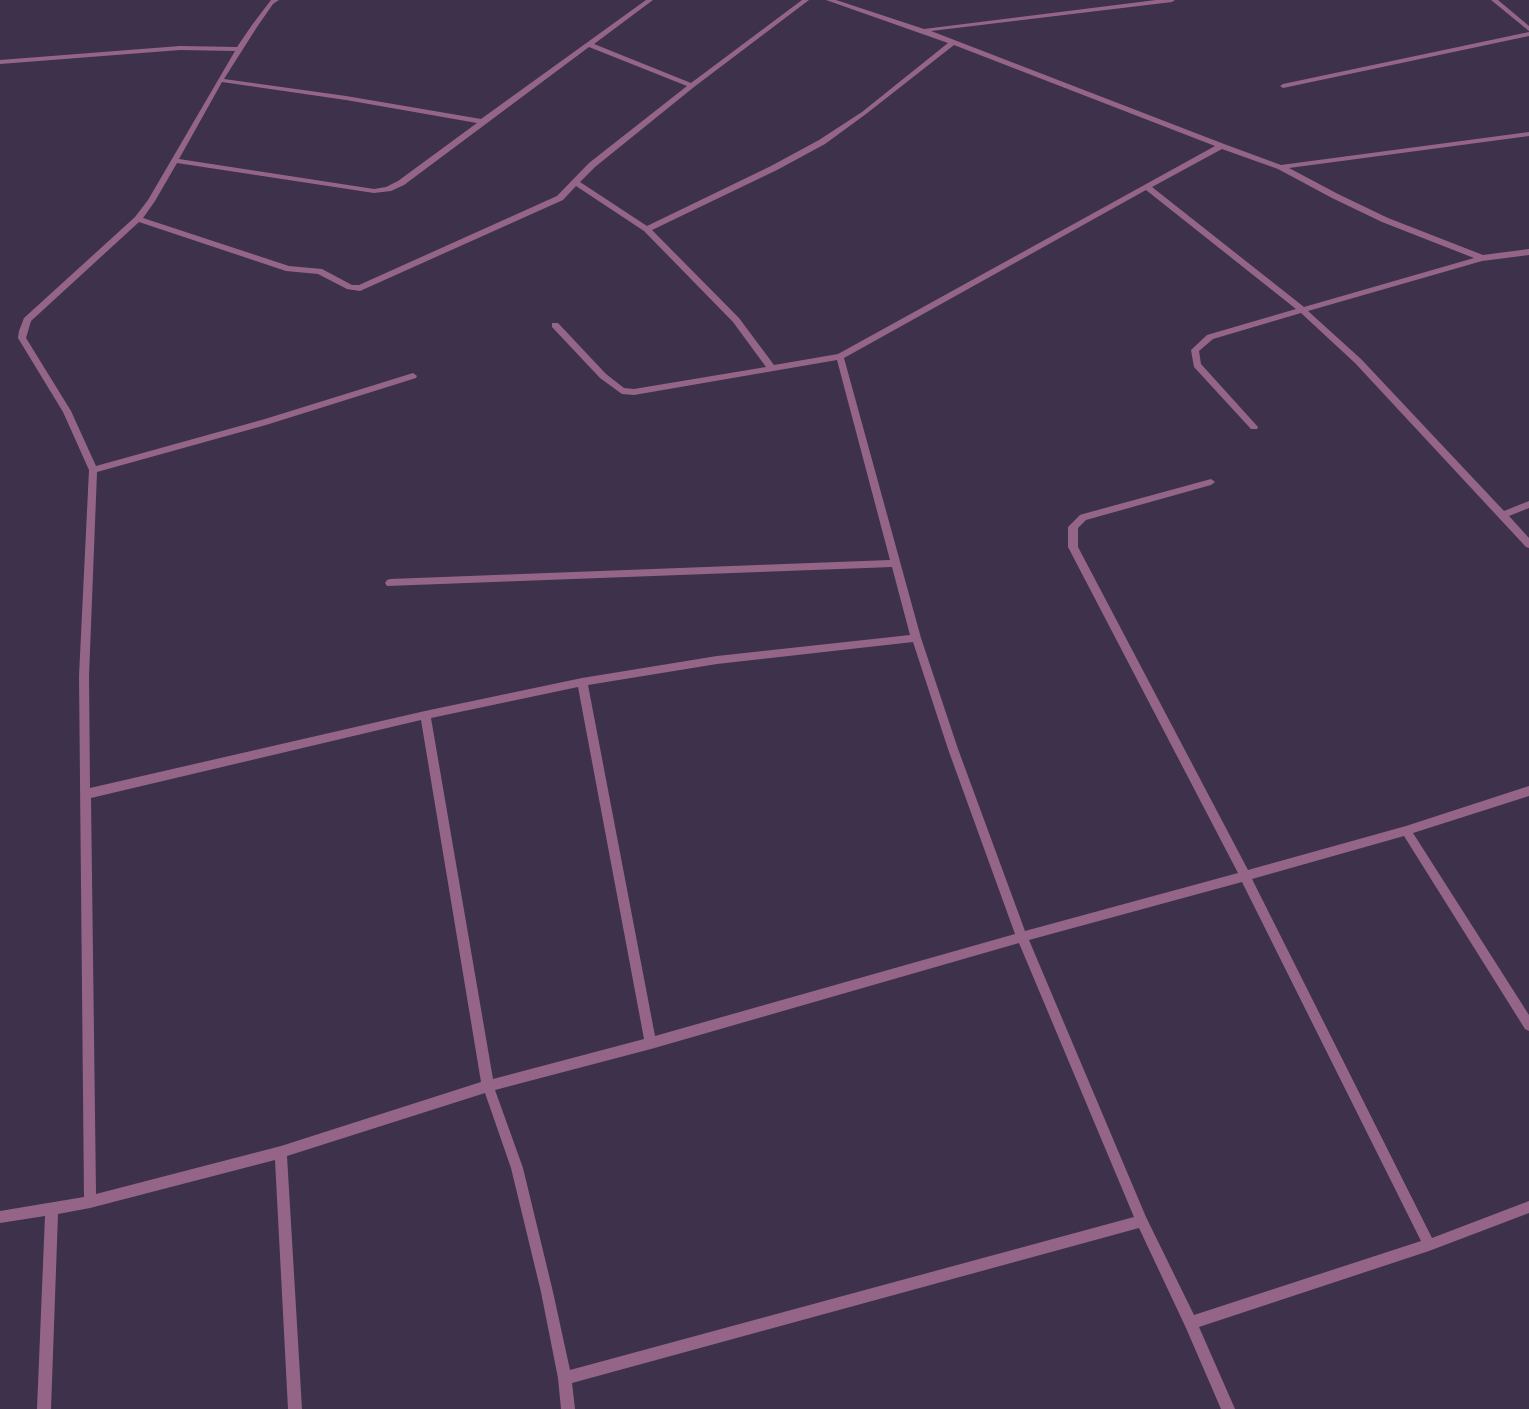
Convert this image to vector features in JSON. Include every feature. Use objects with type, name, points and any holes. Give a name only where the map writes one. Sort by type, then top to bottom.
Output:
[{"type":"street","points":[[174,160],[374,191],[388,189],[401,183],[650,0]]},
{"type":"street","points":[[138,220],[289,269],[319,271],[350,287],[360,288],[560,198],[592,165],[692,86],[806,0]]},
{"type":"street","points":[[829,0],[924,30],[1221,146],[1280,167],[1385,220],[1482,258]]},
{"type":"street","points":[[924,30],[1172,0]]},
{"type":"street","points":[[1494,0],[1529,29]]},
{"type":"street","points":[[90,1202],[84,676],[93,470],[67,411],[22,338],[23,331],[27,320],[138,220],[151,201],[220,80],[273,1]]},
{"type":"street","points":[[1283,86],[1529,34]]},
{"type":"street","points":[[647,229],[774,168],[822,142],[864,113],[953,42]]},
{"type":"street","points":[[589,44],[692,86]]},
{"type":"street","points":[[0,62],[180,48],[240,49]]},
{"type":"street","points":[[220,80],[346,98],[484,122]]},
{"type":"street","points":[[1280,167],[1529,134]]},
{"type":"street","points":[[555,325],[603,376],[622,391],[634,392],[840,357],[1221,146]]},
{"type":"street","points":[[575,182],[647,229],[736,320],[772,368]]},
{"type":"street","points":[[1148,188],[1302,310],[1358,361],[1529,544]]},
{"type":"street","points":[[1254,427],[1197,365],[1195,350],[1210,337],[1482,258],[1529,252]]},
{"type":"street","points":[[840,357],[916,638],[953,749],[1022,937],[1142,1221],[1191,1323],[1228,1409]]},
{"type":"street","points":[[93,470],[266,422],[413,376]]},
{"type":"street","points":[[1211,482],[1083,517],[1073,527],[1073,547],[1246,876],[1429,1245]]},
{"type":"street","points":[[1503,515],[1529,504]]},
{"type":"street","points":[[390,583],[895,563]]},
{"type":"street","points":[[86,794],[425,715],[582,682],[717,660],[916,638]]},
{"type":"street","points":[[582,682],[651,1043]]},
{"type":"street","points":[[425,715],[488,1086],[517,1168],[547,1292],[565,1378],[568,1409]]},
{"type":"street","points":[[0,1217],[90,1202],[281,1152],[488,1086],[651,1043],[1022,937],[1406,831],[1529,790]]},
{"type":"street","points":[[1406,831],[1529,1025]]},
{"type":"street","points":[[281,1152],[295,1409]]},
{"type":"street","points":[[1191,1323],[1429,1245],[1529,1207]]},
{"type":"street","points":[[44,1409],[52,1208]]},
{"type":"street","points":[[565,1378],[1142,1221]]}]
